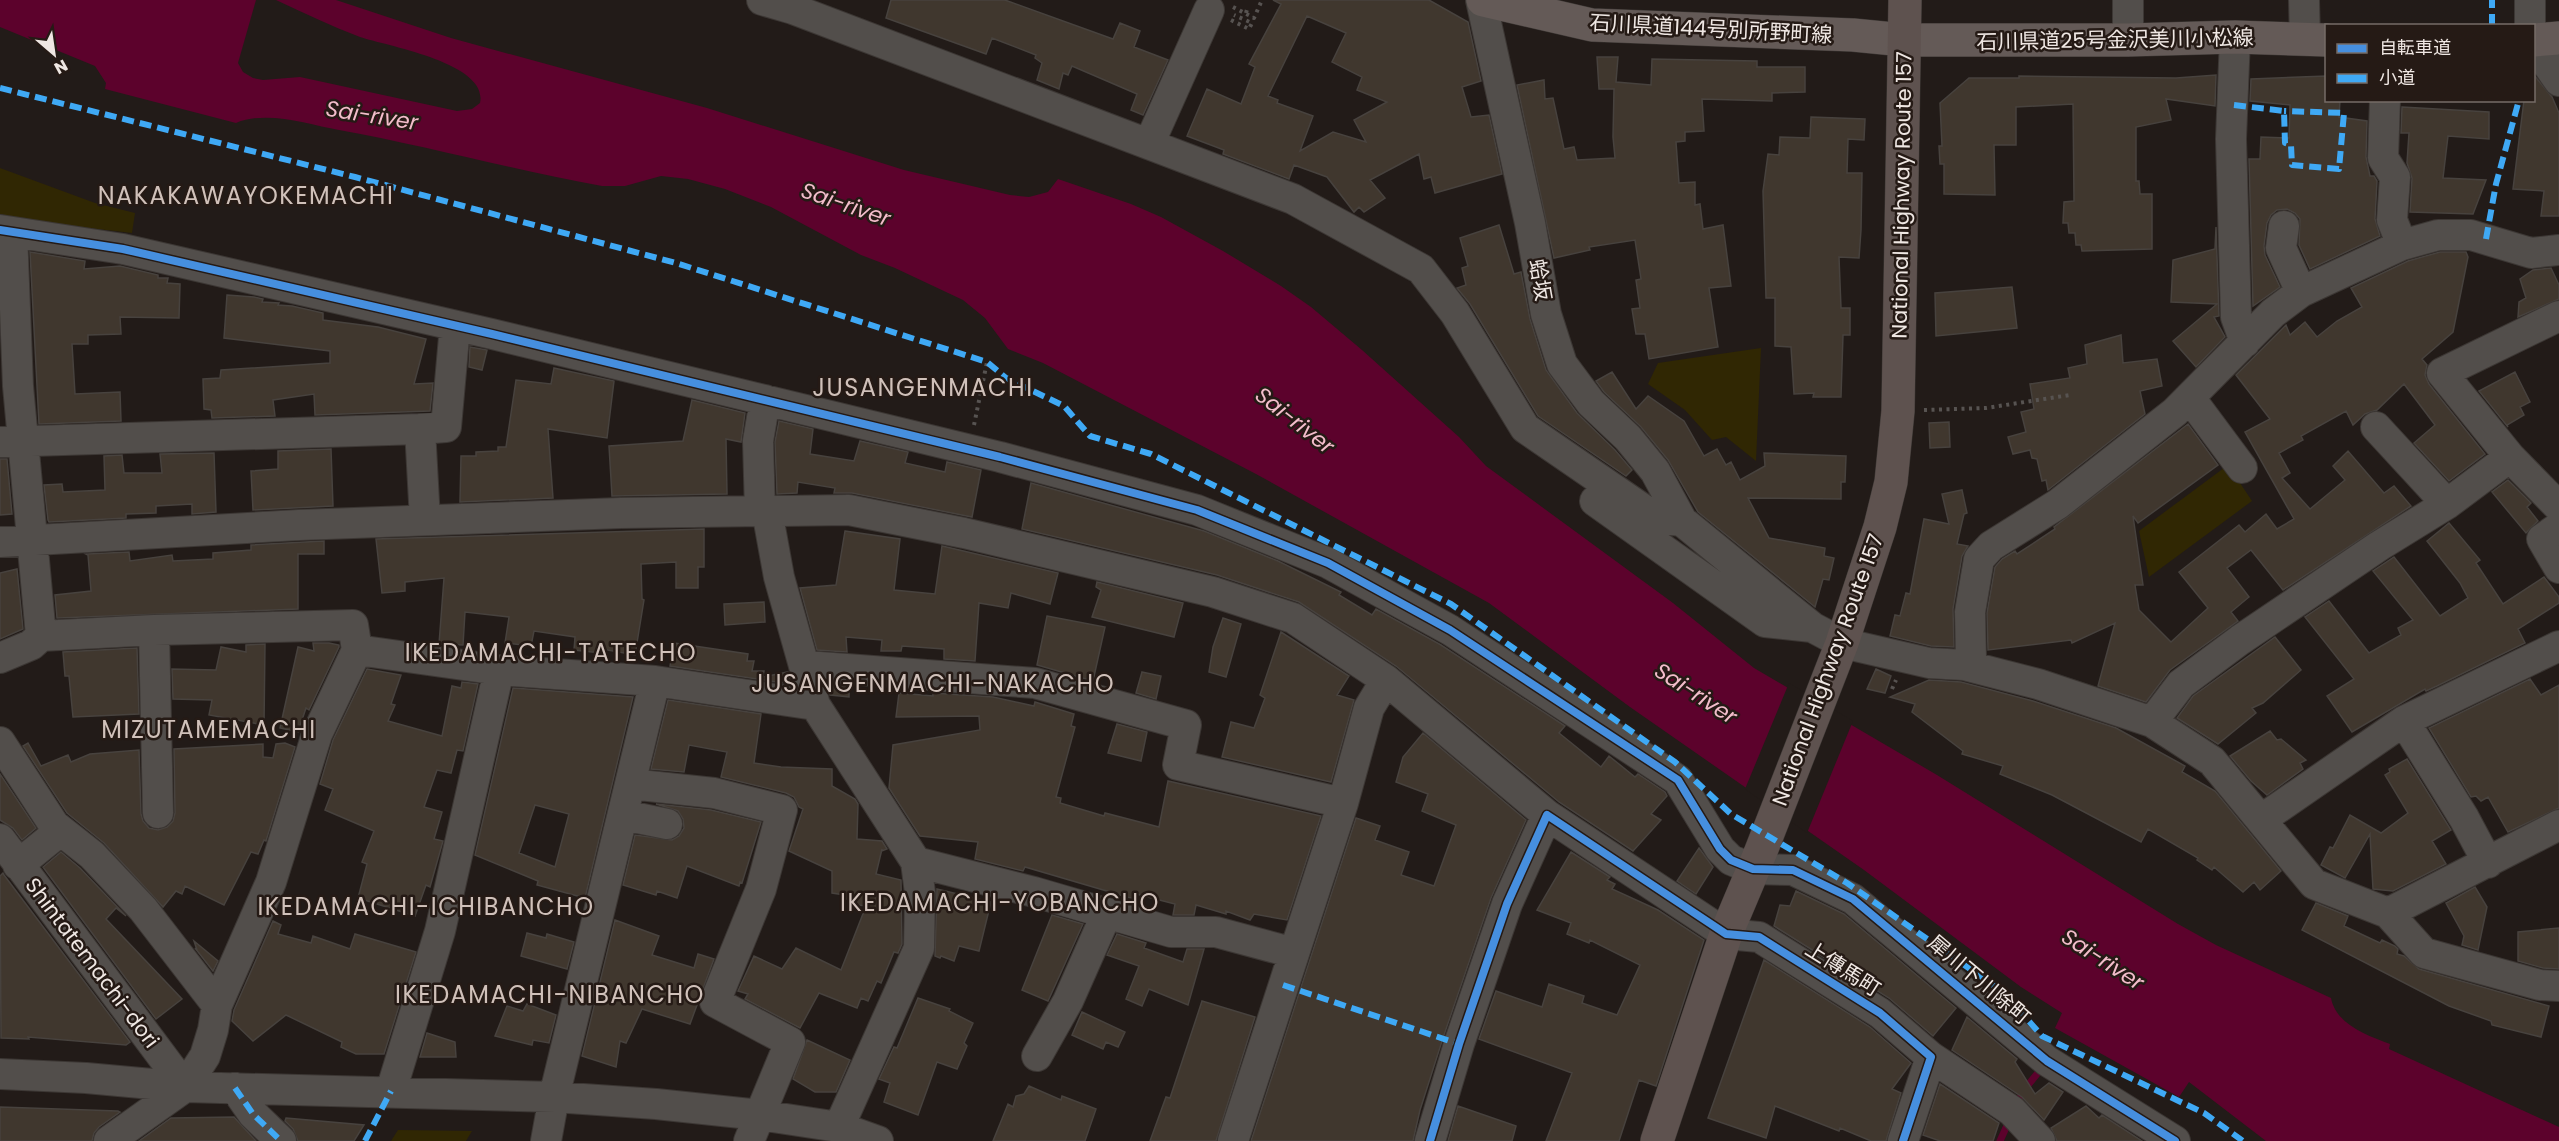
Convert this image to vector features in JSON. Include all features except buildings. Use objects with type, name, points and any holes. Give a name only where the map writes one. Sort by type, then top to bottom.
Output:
[{"type":"highway","name":"National Highway Route 157","points":[[1657,1141],[1726,934],[1840,649],[1880,527],[1891,482],[1898,411],[1905,0]]},
{"type":"main road","name":"石川県道144号別所野町線","points":[[1482,0],[1592,25],[1853,35],[1904,40]]},
{"type":"main road","name":"石川県道25号金沢美川小松線","points":[[1904,40],[2128,40],[2235,37],[2316,40]]},
{"type":"main road","points":[[2535,43],[2559,38]]},
{"type":"street","points":[[762,0],[793,9],[1293,199],[1420,268],[1455,313],[1525,428],[1656,518],[1682,521],[1840,649],[1929,663],[1964,665],[2038,684],[2152,722],[2212,761],[2314,884],[2388,913],[2424,953],[2540,985],[2559,986]]},
{"type":"street","name":"蛤坂","points":[[1482,0],[1530,223],[1546,314],[1562,364],[1591,403],[1628,438],[1655,471],[1682,521]]},
{"type":"street","points":[[2127,0],[2128,40]]},
{"type":"street","points":[[2304,0],[2316,40]]},
{"type":"street","points":[[2530,0],[2530,24]]},
{"type":"street","points":[[1149,144],[1209,10]]},
{"type":"street","points":[[2235,37],[2231,139],[2236,317],[2245,342]]},
{"type":"street","points":[[2535,45],[2559,81]]},
{"type":"street","points":[[2385,102],[2383,158],[2395,177],[2392,220],[2402,245]]},
{"type":"street","points":[[2284,226],[2281,248],[2301,292]]},
{"type":"street","points":[[41,636],[32,539],[11,441],[18,386],[6,231],[123,249],[455,326],[969,450],[1197,510],[1328,563],[1450,630],[1678,780],[1720,849],[1731,860],[1757,860]]},
{"type":"street","points":[[1964,665],[1971,658],[1970,612],[1979,559],[1991,546],[2058,504],[2175,412],[2273,313],[2301,292],[2402,245],[2439,235],[2471,235],[2531,254],[2559,250]]},
{"type":"street","points":[[1420,268],[1430,306],[1505,430],[1558,475],[1765,622],[1812,627]]},
{"type":"street","points":[[2559,316],[2442,373],[2559,514],[2542,539],[2559,568]]},
{"type":"street","points":[[11,441],[220,437],[446,427],[455,326]]},
{"type":"street","points":[[2190,398],[2242,468]]},
{"type":"street","points":[[765,400],[758,441],[764,511],[779,577],[806,666],[815,705],[916,861],[921,892],[920,948],[839,1127]]},
{"type":"street","points":[[2376,427],[2447,504]]},
{"type":"street","points":[[420,429],[425,520]]},
{"type":"street","points":[[2152,722],[2181,684],[2240,640],[2447,504],[2510,457]]},
{"type":"street","points":[[0,542],[425,520],[621,513],[849,510],[964,533],[1213,592],[1293,618],[1386,680],[1547,815],[1726,934]]},
{"type":"street","points":[[0,658],[31,645],[41,636],[154,630],[353,625],[357,650],[317,734],[271,882],[217,1005],[213,1030],[205,1056],[185,1087],[109,1141]]},
{"type":"street","points":[[154,630],[158,813]]},
{"type":"street","points":[[2262,819],[2404,721],[2559,646]]},
{"type":"street","points":[[357,650],[499,670],[655,681],[815,705]]},
{"type":"street","points":[[806,666],[1035,683],[1186,725],[1178,765],[1343,803]]},
{"type":"street","points":[[391,1091],[440,931],[499,670]]},
{"type":"street","points":[[1233,1141],[1343,803],[1369,708],[1386,680]]},
{"type":"street","points":[[546,1141],[554,1097],[655,681]]},
{"type":"street","points":[[2404,721],[2464,818],[2488,863]]},
{"type":"street","points":[[0,742],[54,825],[92,855],[143,909],[217,1005]]},
{"type":"street","points":[[630,784],[714,793],[782,810],[761,889],[715,1002],[790,1042],[755,1128]]},
{"type":"street","points":[[623,815],[667,824]]},
{"type":"street","points":[[1430,1141],[1459,1044],[1507,904],[1547,815]]},
{"type":"street","points":[[2388,913],[2559,825]]},
{"type":"street","points":[[18,865],[60,831]]},
{"type":"street","name":"Shintatemachi-dori","points":[[0,839],[185,1087]]},
{"type":"street","name":"犀川下川除町","points":[[1757,860],[1793,870],[1853,899],[2048,1061],[2175,1141]]},
{"type":"street","points":[[916,861],[1171,932],[1216,932],[1294,953]]},
{"type":"street","points":[[1038,1056],[1068,1001],[1107,913]]},
{"type":"street","name":"上傳馬町","points":[[1726,934],[1759,937],[1880,1013],[1931,1057],[2012,1111],[2040,1141]]},
{"type":"street","points":[[1903,1141],[1931,1057]]},
{"type":"street","points":[[0,1074],[86,1078],[185,1087],[554,1097],[755,1128],[839,1127],[878,1141]]},
{"type":"street","points":[[235,1088],[254,1114],[281,1141]]},
{"type":"path","points":[[1254,18],[1262,0]]},
{"type":"path","points":[[1246,13],[1248,6]]},
{"type":"path","points":[[969,450],[987,362]]},
{"type":"path","points":[[1898,411],[1986,408],[2070,395]]},
{"type":"shaded area","points":[[0,168],[95,203],[135,213],[132,233],[46,223],[0,214]]},
{"type":"shaded area","points":[[1761,348],[1756,461],[1726,437],[1712,440],[1685,410],[1648,384],[1658,363]]},
{"type":"shaded area","points":[[2228,465],[2252,501],[2149,577],[2139,531]]},
{"type":"shaded area","points":[[398,1130],[472,1131],[466,1141],[391,1141]]},
{"type":"water","name":"Sai-river","points":[[0,0],[256,0],[238,63],[243,72],[253,78],[263,80],[300,77],[457,111],[472,109],[480,103],[479,89],[469,77],[453,67],[434,58],[360,37],[276,0],[336,0],[451,38],[707,108],[904,170],[1010,195],[1029,197],[1048,192],[1058,179],[1131,204],[1161,217],[1223,251],[1311,307],[1459,437],[1486,466],[1673,603],[1754,668],[1937,775],[2178,924],[2216,945],[2331,998],[2339,1015],[2346,1022],[2390,1044],[2389,1049],[2559,1127],[2559,1141],[2266,1141],[2189,1082],[2179,1097],[2055,1028],[2062,1013],[2021,987],[1864,870],[1630,707],[1489,603],[1256,474],[1043,363],[1008,349],[985,318],[963,300],[895,268],[861,255],[771,207],[725,189],[688,179],[661,176],[625,186],[602,186],[287,119],[248,119],[236,123],[105,89],[106,83],[95,66],[0,27]]},
{"type":"pier","points":[[1789,683],[1853,721],[1807,833],[1745,789]]},
{"type":"waterway","points":[[2016,1106],[2024,1090],[2041,1069]]},
{"type":"waterway","points":[[2000,1141],[2009,1121]]},
{"type":"marked path","points":[[2492,0],[2492,24]]},
{"type":"marked path","points":[[0,88],[355,177],[676,263],[987,362],[1006,378],[1064,406],[1090,436],[1151,454],[1451,604],[1675,762],[1731,814],[1847,883],[2003,992],[2042,1036],[2204,1113],[2243,1141]]},
{"type":"marked path","points":[[2486,239],[2496,184],[2518,102]]},
{"type":"marked path","points":[[2234,105],[2284,111],[2285,143],[2291,145],[2292,165],[2339,169],[2344,113],[2284,111]]},
{"type":"marked path","points":[[1283,985],[1459,1044]]},
{"type":"marked path","points":[[235,1088],[253,1114],[281,1141]]},
{"type":"marked path","points":[[365,1141],[391,1091]]},
{"type":"cycle path","points":[[0,230],[123,249],[492,334],[1000,457],[1197,510],[1328,563],[1450,630],[1678,780],[1720,849],[1731,860],[1753,869],[1793,870],[1853,899],[2047,1061],[2175,1141]]},
{"type":"cycle path","points":[[1430,1141],[1459,1044],[1507,904],[1547,815],[1726,934],[1759,937],[1880,1013],[1931,1057],[1903,1141]]},
{"type":"district","name":"NAKAKAWAYOKEMACHI","points":[[246,196]]},
{"type":"district","name":"JUSANGENMACHI","points":[[923,388]]},
{"type":"district","name":"IKEDAMACHI-TATECHO","points":[[551,653]]},
{"type":"district","name":"JUSANGENMACHI-NAKACHO","points":[[933,684]]},
{"type":"district","name":"MIZUTAMEMACHI","points":[[209,730]]},
{"type":"district","name":"IKEDAMACHI-YOBANCHO","points":[[1000,903]]},
{"type":"district","name":"IKEDAMACHI-ICHIBANCHO","points":[[426,907]]},
{"type":"district","name":"IKEDAMACHI-NIBANCHO","points":[[550,995]]}]
